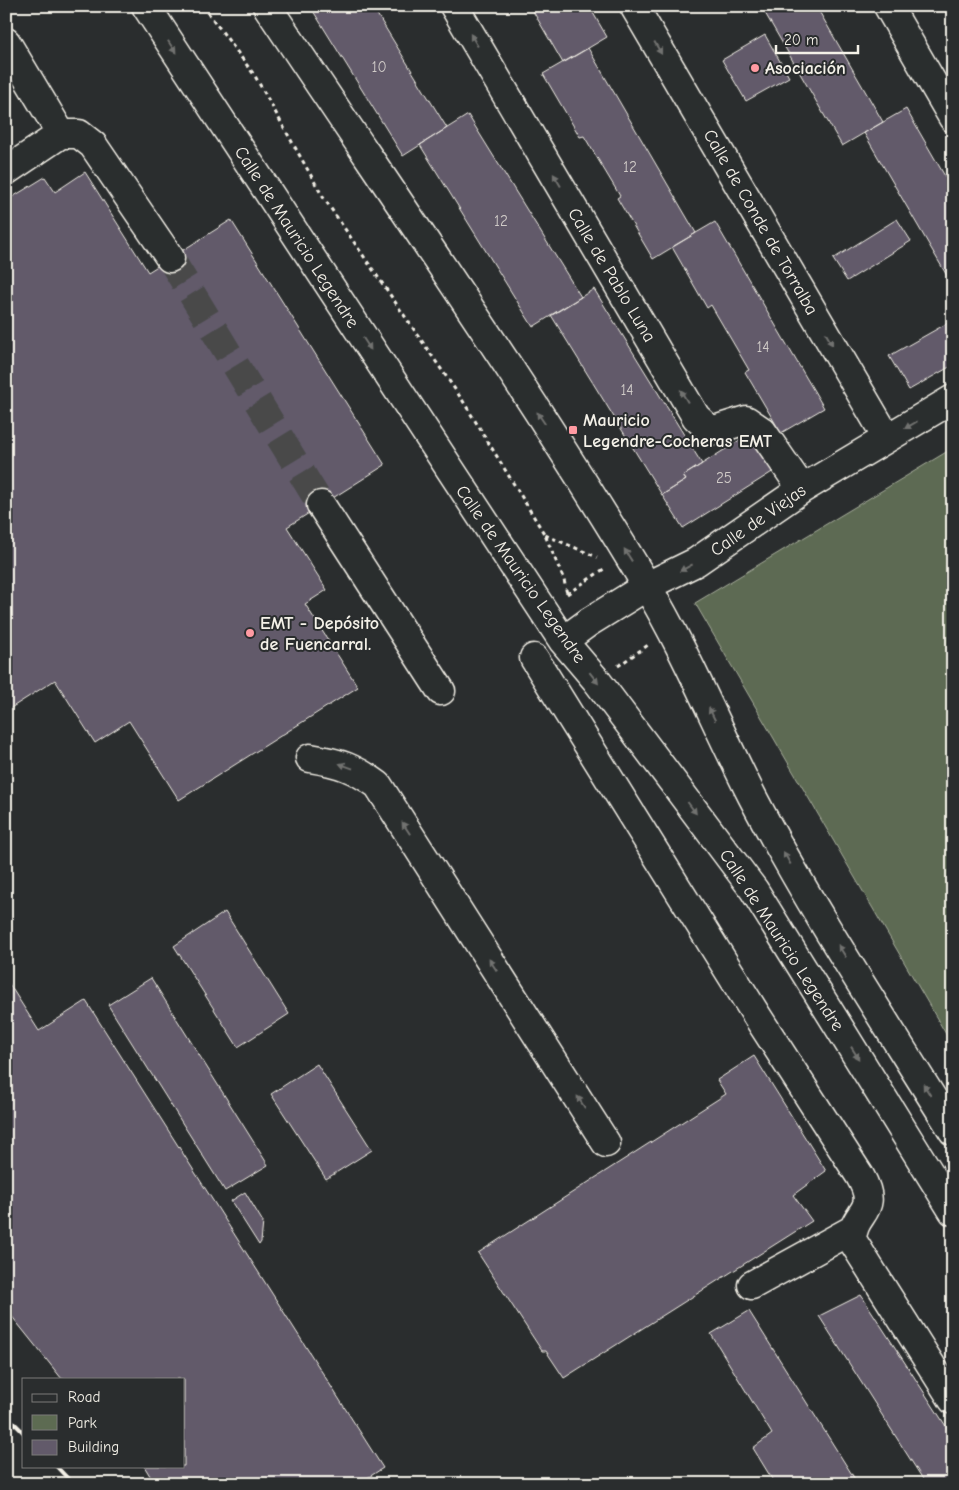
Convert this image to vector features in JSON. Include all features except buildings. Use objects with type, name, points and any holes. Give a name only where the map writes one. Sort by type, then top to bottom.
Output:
[{"type":"street","name":"Calle de Mauricio Legendre","points":[[146,6],[563,641],[597,681],[754,890],[953,1211]]},
{"type":"street","points":[[267,6],[556,439],[647,586],[672,632],[753,797],[811,901],[953,1131]]},
{"type":"street","name":"Calle de Pablo Luna","points":[[454,6],[696,417],[711,431],[746,420],[754,425],[762,431],[802,489]]},
{"type":"street","name":"Calle de Conde de Torralba","points":[[634,6],[888,438]]},
{"type":"street","points":[[888,6],[953,118]]},
{"type":"street","points":[[904,6],[953,88]]},
{"type":"street","points":[[6,42],[61,134]]},
{"type":"street","points":[[6,171],[61,134],[78,134],[93,145],[170,258]]},
{"type":"street","name":"Calle de Viejas","points":[[563,641],[589,622],[647,586],[696,562],[802,489],[953,399]]},
{"type":"street","points":[[321,505],[441,691]]},
{"type":"street","points":[[534,658],[757,1016],[867,1188],[869,1200],[852,1230],[752,1285]]},
{"type":"street","points":[[310,758],[334,762],[359,771],[378,785],[606,1143]]},
{"type":"street","points":[[852,1230],[852,1240],[953,1400]]},
{"type":"path","points":[[203,6],[255,76],[323,196],[463,401],[545,535],[564,580],[567,594]]},
{"type":"path","points":[[545,535],[600,558]]},
{"type":"path","points":[[562,599],[605,569],[608,562]]},
{"type":"path","points":[[616,667],[648,644]]},
{"type":"green space","points":[[953,448],[953,1046],[695,603]]},
{"type":"tunnel","points":[[170,258],[321,505]]},
{"type":"railway","points":[[6,1415],[22,1431]]},
{"type":"railway","points":[[58,1468],[73,1484]]},
{"type":"place","name":"Asociación","points":[[755,68]]},
{"type":"place","name":"Mauricio Legendre-Cocheras EMT","points":[[573,430]]},
{"type":"place","name":"EMT - Depósito de Fuencarral.","points":[[250,633]]}]
